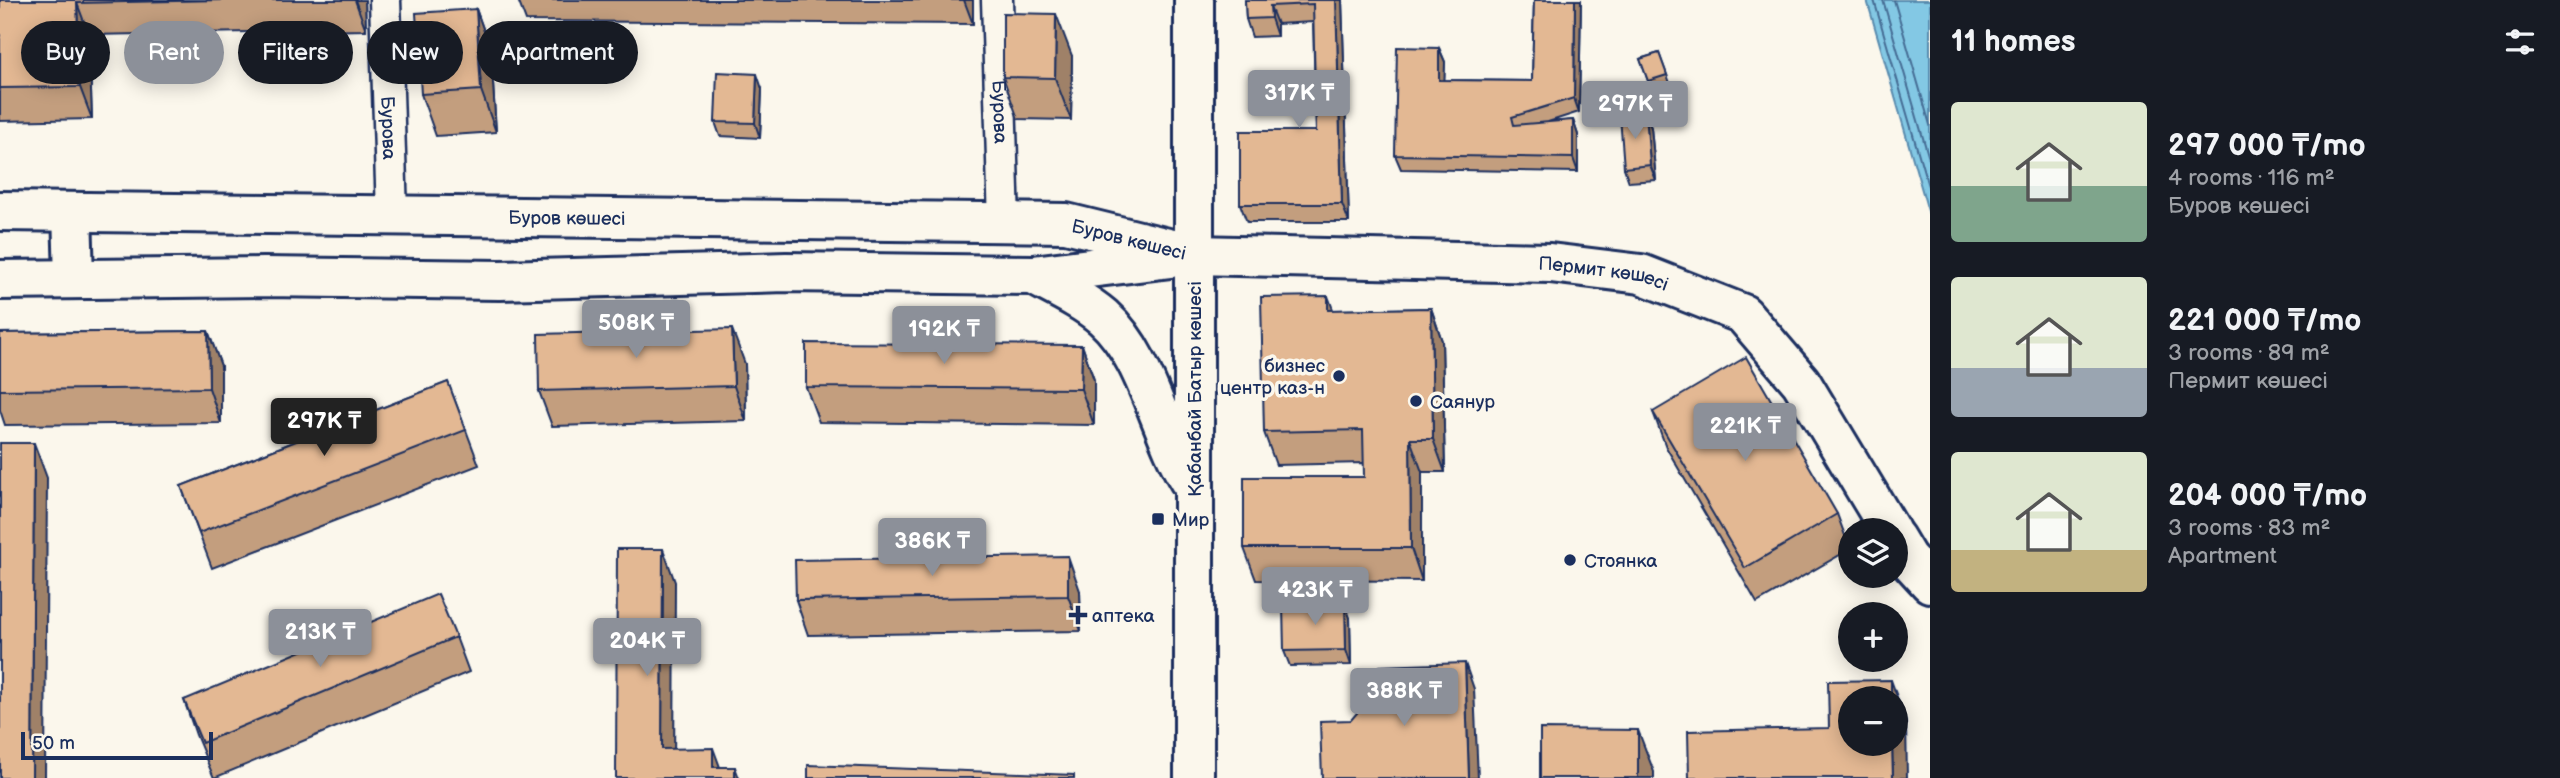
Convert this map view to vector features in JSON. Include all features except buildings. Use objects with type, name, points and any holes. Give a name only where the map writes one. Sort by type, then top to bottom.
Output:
[{"type":"main road","name":"Қабанбай Батыр көшесі","points":[[1194,0],[1194,778]]},
{"type":"main road","name":"Буров көшесі","points":[[0,211],[1066,223],[1195,255]]},
{"type":"main road","points":[[72,212],[74,278]]},
{"type":"main road","name":"Буров көшесі","points":[[0,280],[500,280],[786,272],[1033,275],[1195,255]]},
{"type":"main road","name":"Пермит көшесі","points":[[1195,255],[1550,263],[1641,274],[1717,303],[1743,314],[1801,382],[1884,518]]},
{"type":"main road","points":[[1033,275],[1103,317],[1125,341],[1158,410],[1177,459],[1194,488]]},
{"type":"main road","points":[[1908,559],[1930,583]]},
{"type":"street","name":"Бурова","points":[[385,0],[392,214]]},
{"type":"street","name":"Бурова","points":[[997,0],[1004,222]]},
{"type":"water","points":[[1867,0],[1930,0],[1930,218]]},
{"type":"place","name":"бизнес центр каз-н","points":[[1339,376]]},
{"type":"place","name":"Саянур","points":[[1416,401]]},
{"type":"place","name":"Мир","points":[[1158,519]]},
{"type":"place","name":"Стоянка","points":[[1570,560]]},
{"type":"place","name":"аптека","points":[[1078,615]]}]
